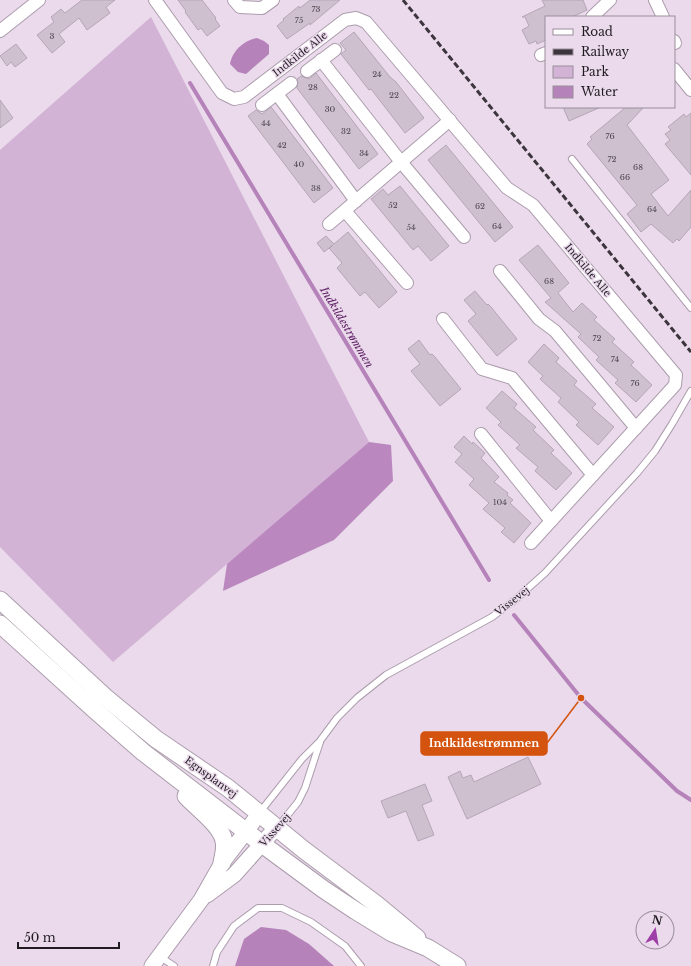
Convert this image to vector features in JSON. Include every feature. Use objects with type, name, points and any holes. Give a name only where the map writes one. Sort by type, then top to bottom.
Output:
[{"type":"main road","name":"Egnsplanvej","points":[[0,600],[105,697],[156,739],[228,788],[259,814],[269,837],[323,889],[392,933],[428,948],[457,966]]},
{"type":"main road","name":"Egnsplanvej","points":[[0,624],[96,712],[143,752],[245,832],[269,837],[304,850],[399,922],[428,948]]},
{"type":"main road","points":[[143,752],[220,830],[225,843],[222,863]]},
{"type":"street","points":[[0,31],[39,0]]},
{"type":"street","name":"Indkilde Alle","points":[[155,0],[222,93],[234,98],[244,97],[345,20],[356,18],[366,22],[507,188],[533,205],[676,375],[675,385],[532,543]]},
{"type":"street","points":[[234,0],[240,7],[262,8],[273,0]]},
{"type":"street","points":[[593,16],[610,0]]},
{"type":"street","points":[[655,0],[663,16]]},
{"type":"street","name":"Indkilde Alle","points":[[307,71],[335,50]]},
{"type":"street","name":"Indkilde Alle","points":[[321,60],[401,162],[464,237]]},
{"type":"street","points":[[675,70],[691,90]]},
{"type":"street","name":"Indkilde Alle","points":[[262,105],[291,83]]},
{"type":"street","points":[[277,94],[356,201]]},
{"type":"street","points":[[329,224],[450,120]]},
{"type":"street","points":[[345,211],[407,283]]},
{"type":"street","points":[[500,271],[540,319],[555,331],[636,428]]},
{"type":"street","points":[[443,319],[482,369],[512,378],[592,475]]},
{"type":"street","points":[[482,434],[551,521]]},
{"type":"street","name":"Vissevej","points":[[155,961],[201,900],[222,863],[259,814]]},
{"type":"street","name":"Vissevej","points":[[201,900],[234,875],[269,837]]},
{"type":"lane","points":[[572,159],[691,308]]},
{"type":"lane","name":"Vissevej","points":[[259,814],[302,759],[320,741],[337,718],[357,698],[386,675],[481,623],[505,608],[545,573],[637,473],[655,451],[691,391]]},
{"type":"lane","name":"Vissevej","points":[[269,837],[298,802],[305,788],[320,741]]},
{"type":"lane","points":[[212,966],[217,952],[234,926],[258,908],[282,908],[311,922],[345,946],[361,966]]},
{"type":"lane","points":[[155,961],[174,966]]},
{"type":"green space","points":[[151,17],[369,442],[113,662],[0,547],[0,150]]},
{"type":"shaded area","points":[[369,442],[391,445],[393,481],[334,540],[223,591],[227,564]]},
{"type":"water","points":[[257,38],[269,45],[269,54],[246,74],[238,72],[230,64],[233,55],[243,44]]},
{"type":"water","points":[[261,927],[286,930],[309,944],[334,966],[235,966],[244,939]]},
{"type":"building","points":[[82,0],[115,0],[106,7],[110,13],[87,30],[79,18],[59,34],[65,42],[52,53],[37,35],[54,22],[51,17],[61,9],[65,13]]},
{"type":"building","points":[[178,0],[202,0],[216,18],[215,19],[220,26],[207,36],[201,28],[198,30]]},
{"type":"building","points":[[310,0],[340,0],[310,25],[310,23],[287,39],[277,26],[299,6],[300,8]]},
{"type":"building","points":[[542,0],[583,0],[587,10],[574,16],[545,16],[545,40],[537,44],[536,41],[529,44],[522,30],[529,26],[525,17],[522,17],[545,6]]},
{"type":"building","points":[[354,32],[424,118],[405,133],[371,89],[369,90],[341,54],[346,50],[340,43]]},
{"type":"building","points":[[16,44],[27,58],[15,67],[11,62],[7,66],[0,56]]},
{"type":"building","points":[[316,73],[378,154],[359,169],[297,88],[297,79],[301,76],[309,79]]},
{"type":"building","points":[[0,100],[13,118],[0,128]]},
{"type":"building","points":[[271,107],[333,188],[314,203],[248,116],[256,110],[262,114]]},
{"type":"building","points":[[563,108],[599,108],[569,121]]},
{"type":"building","points":[[625,108],[643,108],[627,125],[669,180],[651,194],[668,216],[691,190],[691,227],[679,241],[677,239],[673,243],[651,224],[641,232],[627,214],[637,205],[587,144],[592,139],[590,137]]},
{"type":"building","points":[[691,113],[691,175],[665,144],[670,140],[665,134],[671,130],[668,127],[684,114],[686,117]]},
{"type":"building","points":[[446,145],[513,227],[495,242],[428,160]]},
{"type":"building","points":[[400,186],[449,246],[431,261],[418,246],[413,250],[371,199],[383,189],[388,195]]},
{"type":"building","points":[[348,232],[397,292],[379,308],[365,292],[360,296],[337,268],[342,263],[329,248],[324,252],[317,243],[326,236],[334,244]]},
{"type":"building","points":[[538,245],[569,283],[558,293],[573,312],[582,303],[597,317],[594,320],[615,339],[612,342],[634,362],[631,365],[652,385],[636,402],[615,383],[618,380],[596,360],[599,357],[578,337],[581,334],[545,302],[551,298],[519,260]]},
{"type":"building","points":[[475,291],[487,305],[488,304],[491,307],[517,339],[497,356],[468,321],[476,314],[464,300]]},
{"type":"building","points":[[419,340],[430,355],[432,354],[435,357],[461,389],[440,406],[411,371],[420,364],[408,349]]},
{"type":"building","points":[[544,344],[559,358],[556,362],[577,381],[574,385],[596,404],[592,408],[614,427],[598,445],[576,425],[579,422],[558,402],[561,398],[540,379],[543,376],[528,362]]},
{"type":"building","points":[[502,391],[517,404],[514,408],[536,427],[533,430],[554,450],[551,453],[572,473],[556,490],[535,471],[538,467],[516,448],[520,445],[498,425],[501,422],[486,408]]},
{"type":"building","points":[[464,436],[485,453],[481,458],[499,477],[494,482],[508,493],[507,495],[513,500],[510,503],[531,523],[514,543],[501,532],[505,528],[483,509],[489,503],[469,485],[474,479],[455,462],[462,454],[454,447]]},
{"type":"building","points":[[528,757],[541,784],[467,819],[448,777],[460,771],[463,778],[471,775],[474,782]]},
{"type":"building","points":[[425,784],[432,801],[422,805],[434,835],[418,841],[406,811],[388,818],[381,801]]},
{"type":"waterway","name":"Indkildestrømmen","points":[[190,83],[489,580]]},
{"type":"waterway","name":"Indkildestrømmen","points":[[514,615],[581,698],[677,791],[691,800]]},
{"type":"railway","points":[[403,0],[691,352]]},
{"type":"place","name":"Indkildestrømmen","points":[[581,698]]}]
